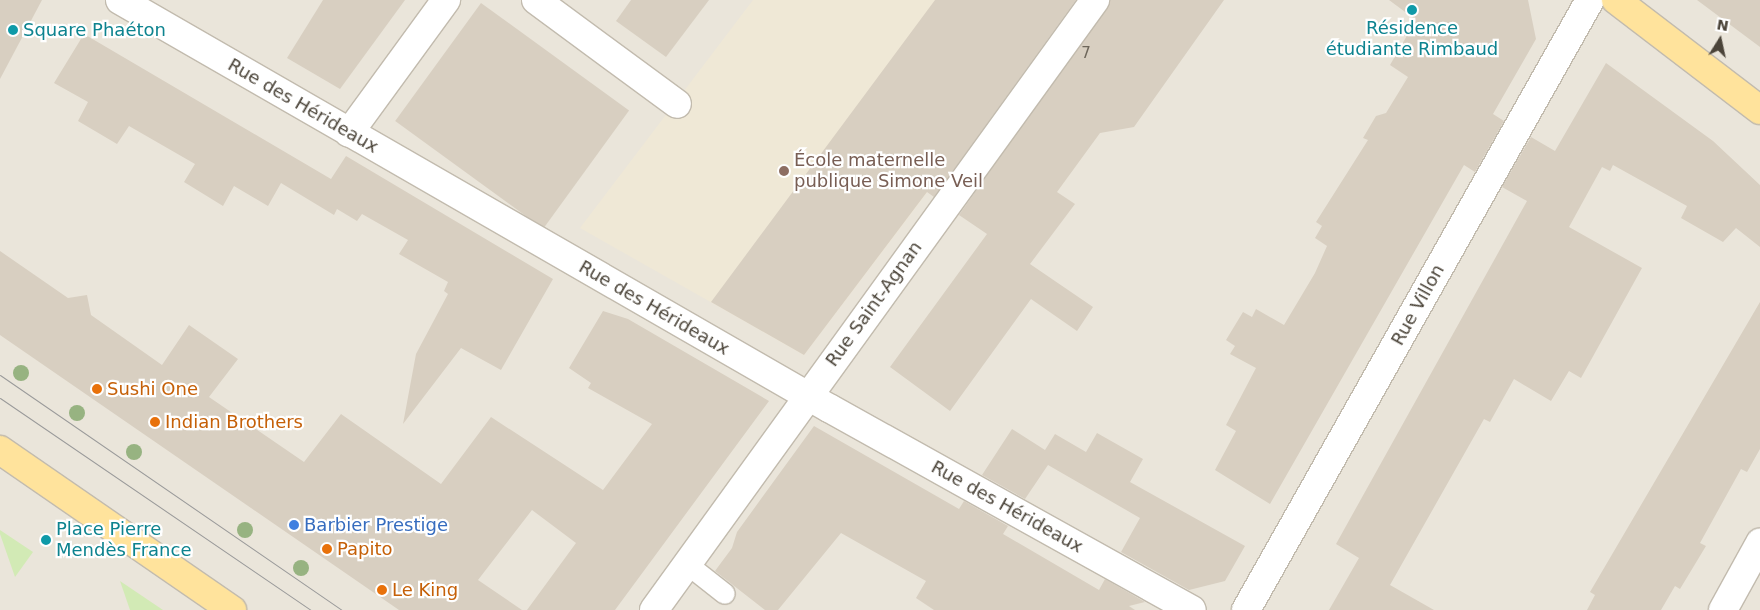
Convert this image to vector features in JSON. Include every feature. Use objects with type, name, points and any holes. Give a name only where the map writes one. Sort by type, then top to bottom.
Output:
[{"type":"main road","points":[[1616,0],[1760,110]]},
{"type":"main road","points":[[0,450],[232,610]]},
{"type":"street","name":"Rue des Hérideaux","points":[[120,0],[807,396],[1192,610]]},
{"type":"street","points":[[349,132],[446,0]]},
{"type":"street","points":[[536,0],[677,104]]},
{"type":"street","name":"Rue Saint-Agnan","points":[[654,610],[1095,0]]},
{"type":"street","name":"Rue Villon","points":[[1246,610],[1590,0]]},
{"type":"street","points":[[1723,610],[1760,543]]},
{"type":"lane","points":[[687,564],[725,594]]},
{"type":"shaded area","points":[[0,0],[1760,0],[1760,610],[0,610]]},
{"type":"shaded area","name":"École maternelle publique Simone Veil","points":[[753,0],[1073,0],[804,355],[580,228]]},
{"type":"green space","points":[[0,530],[33,552],[15,577],[0,534]]},
{"type":"green space","points":[[120,581],[163,610],[130,610]]},
{"type":"building","name":"Square Phaéton","points":[[0,0],[42,0],[0,79]]},
{"type":"building","points":[[323,0],[405,0],[340,89],[287,58]]},
{"type":"building","points":[[631,0],[709,0],[666,57],[616,21]]},
{"type":"building","points":[[935,0],[1076,0],[934,197],[927,192],[804,355],[711,302]]},
{"type":"building","points":[[1110,0],[1224,0],[1134,127],[1100,133],[1057,192],[1075,204],[1030,264],[1093,307],[1077,331],[1031,299],[950,411],[890,367],[987,234],[959,215]]},
{"type":"building","points":[[1389,0],[1528,0],[1536,39],[1493,114],[1504,121],[1475,172],[1464,165],[1270,504],[1215,470],[1236,431],[1226,425],[1256,368],[1230,354],[1235,346],[1226,340],[1243,312],[1252,317],[1256,309],[1284,325],[1315,273],[1327,246],[1315,238],[1322,226],[1316,222],[1368,140],[1363,138],[1376,116],[1386,113],[1408,77],[1390,65],[1416,20]]},
{"type":"building","points":[[1697,0],[1760,0],[1760,47]]},
{"type":"building","points":[[481,3],[629,111],[543,229],[395,121]]},
{"type":"building","points":[[84,34],[331,179],[346,156],[553,279],[501,370],[461,348],[403,424],[416,354],[448,294],[444,291],[448,282],[399,254],[408,240],[362,214],[357,221],[337,209],[334,215],[281,183],[268,206],[234,186],[223,206],[184,182],[195,164],[129,126],[117,144],[78,121],[88,102],[54,83]]},
{"type":"building","points":[[1606,63],[1713,141],[1760,185],[1760,247],[1736,228],[1723,242],[1681,218],[1687,206],[1613,165],[1610,171],[1602,167],[1569,227],[1642,268],[1581,378],[1569,371],[1551,401],[1514,379],[1490,422],[1484,419],[1390,585],[1434,610],[1329,610],[1359,558],[1336,544],[1527,201],[1502,187],[1531,137],[1555,151]]},
{"type":"building","points":[[0,251],[68,298],[87,295],[91,315],[162,365],[189,325],[238,359],[209,397],[304,462],[341,414],[441,484],[491,417],[603,490],[652,424],[588,388],[591,383],[569,368],[603,311],[628,319],[769,401],[615,610],[527,610],[576,543],[532,510],[478,580],[522,610],[399,610],[0,335]]},
{"type":"building","points":[[1760,302],[1760,449],[1747,472],[1741,469],[1700,543],[1706,546],[1680,589],[1675,586],[1661,610],[1587,610],[1595,595],[1590,592]]},
{"type":"building","points":[[814,426],[959,509],[964,501],[1008,526],[1003,534],[1099,590],[1105,579],[1145,602],[1129,606],[1135,610],[934,610],[916,598],[926,581],[841,533],[778,610],[765,610],[715,571],[732,548],[737,532]]},
{"type":"building","points":[[1012,429],[1045,450],[1055,434],[1086,452],[1097,433],[1143,459],[1130,482],[1245,546],[1225,581],[1189,590],[1121,552],[1140,518],[1048,465],[1025,499],[982,475]]},
{"type":"tram line","points":[[0,375],[342,610]]},
{"type":"tram line","points":[[0,398],[311,610]]},
{"type":"place","name":"Résidence étudiante Rimbaud","points":[[1412,10]]},
{"type":"place","name":"Square Phaéton","points":[[13,30]]},
{"type":"place","name":"École maternelle publique Simone Veil","points":[[784,171]]},
{"type":"place","name":"Sushi One","points":[[97,389]]},
{"type":"place","name":"Indian Brothers","points":[[155,422]]},
{"type":"place","name":"Barbier Prestige","points":[[294,525]]},
{"type":"place","name":"Place Pierre Mendès France","points":[[46,540]]},
{"type":"place","name":"Papito","points":[[327,549]]},
{"type":"place","name":"Le King","points":[[382,590]]}]
